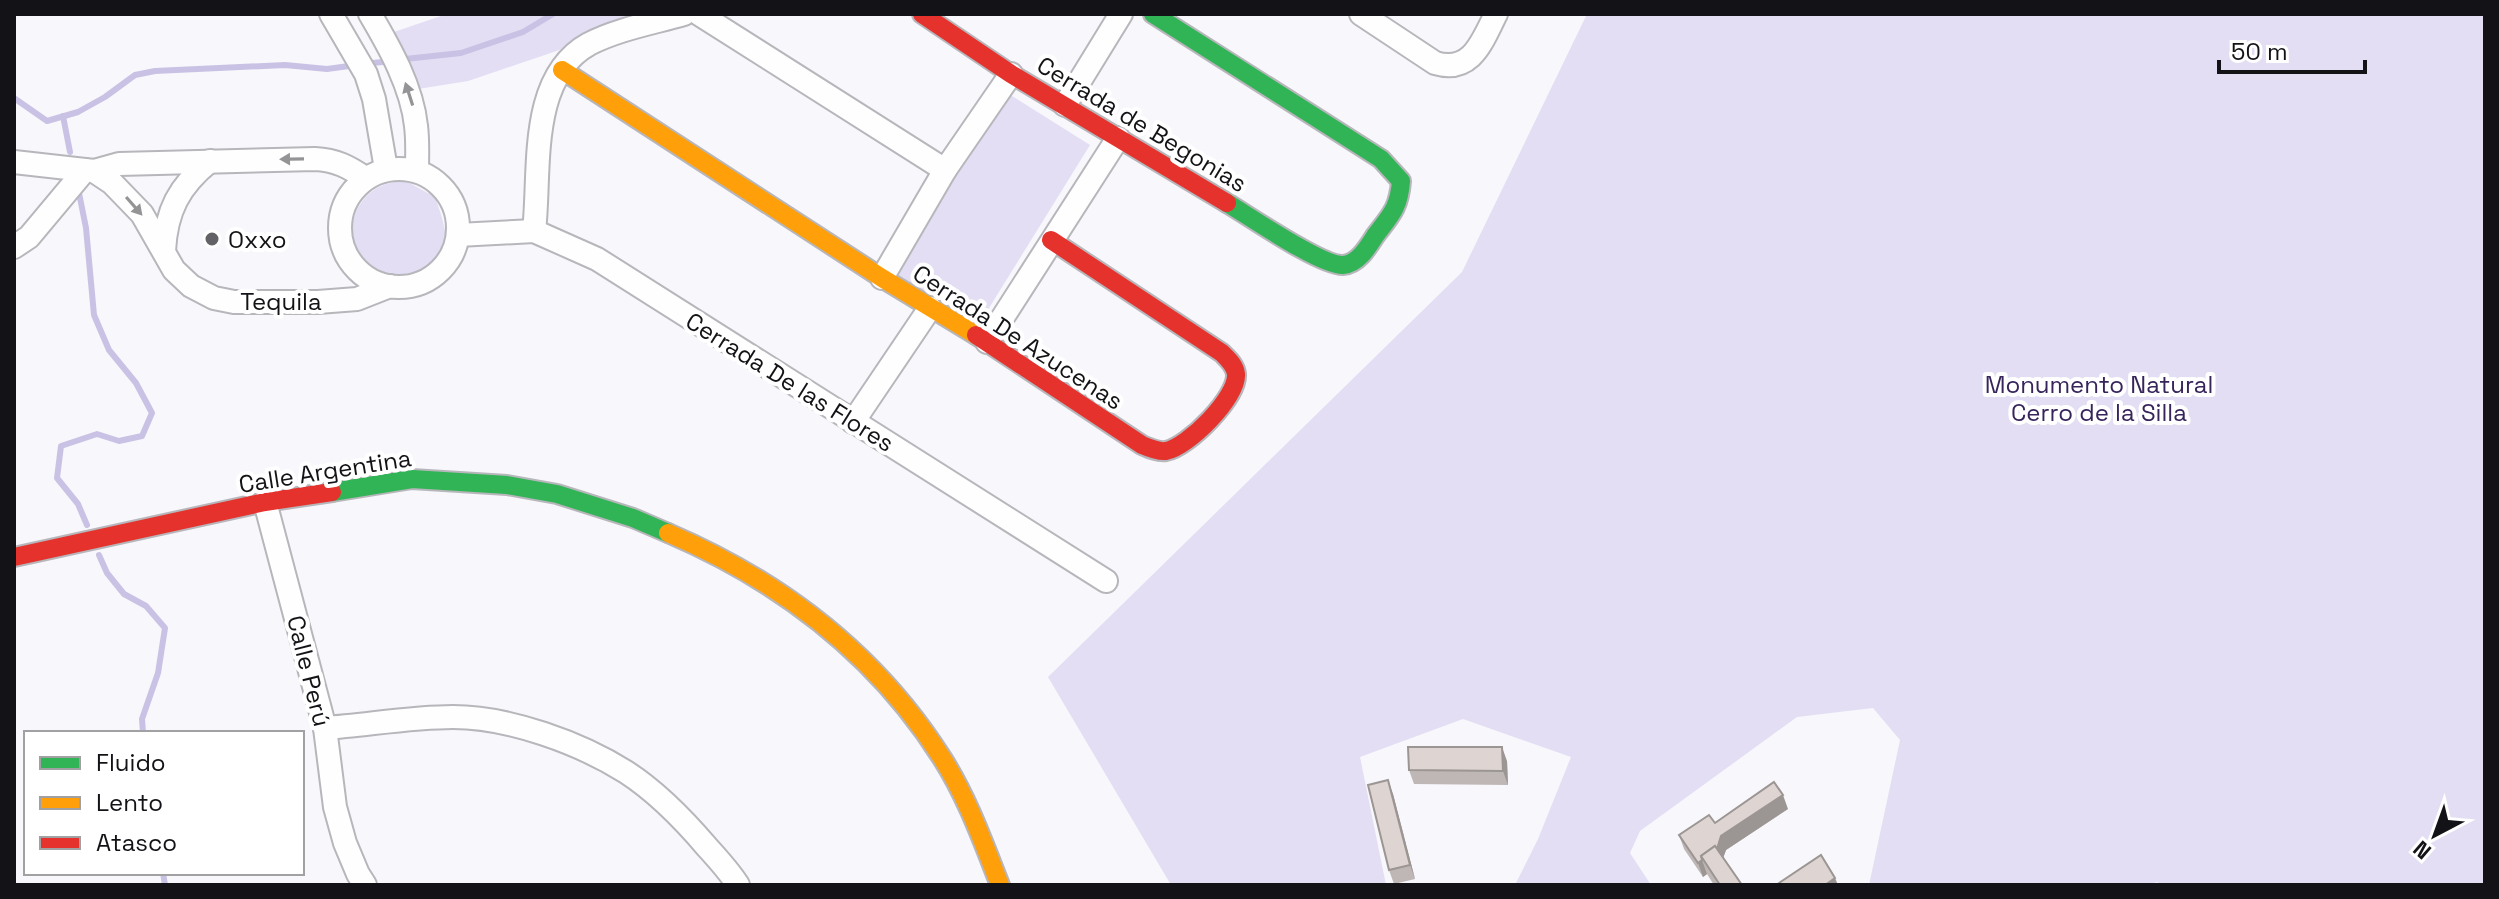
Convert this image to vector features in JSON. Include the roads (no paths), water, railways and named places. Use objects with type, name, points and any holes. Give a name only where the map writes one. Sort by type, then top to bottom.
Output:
[{"type":"street","points":[[331,14],[366,74],[374,99],[375,174]]},
{"type":"street","points":[[370,14],[412,103],[417,128],[417,171]]},
{"type":"street","name":"Cerrada de Begonias","points":[[922,14],[1011,74],[1320,258],[1343,265],[1354,261],[1399,203],[1401,181],[1393,169],[1153,14]]},
{"type":"street","points":[[1065,105],[1121,14]]},
{"type":"street","points":[[1361,14],[1435,63],[1447,66],[1460,65],[1470,58],[1496,14]]},
{"type":"street","points":[[534,231],[540,124],[548,96],[568,61],[589,45],[696,15],[945,170]]},
{"type":"street","name":"Cerrada De Azucenas","points":[[562,70],[1142,445],[1166,451],[1177,447],[1229,398],[1237,376],[1232,363],[1222,353],[1051,240]]},
{"type":"street","points":[[882,278],[945,170],[1011,74]]},
{"type":"street","points":[[987,342],[1118,138]]},
{"type":"street","points":[[14,162],[90,170],[119,164],[333,160],[375,174]]},
{"type":"street","points":[[164,251],[170,209],[193,174],[210,161]]},
{"type":"street","points":[[402,168],[417,171],[435,181],[449,196],[457,215],[458,235],[454,250],[435,275],[421,283],[390,286],[370,280],[355,267],[344,250],[339,230],[342,210],[351,192],[375,174],[402,168]]},
{"type":"street","points":[[14,247],[29,237],[90,170]]},
{"type":"street","name":"Tequila","points":[[90,170],[112,183],[142,214],[174,270],[191,286],[214,298],[234,302],[318,302],[357,299],[390,286]]},
{"type":"street","name":"Cerrada De las Flores","points":[[458,235],[534,231],[597,259],[1106,581]]},
{"type":"street","points":[[853,422],[930,308]]},
{"type":"street","name":"Calle Argentina","points":[[14,557],[265,502],[412,479],[507,485],[557,494],[603,508],[701,547],[770,586],[867,662],[943,759],[979,831],[1000,885]]},
{"type":"street","name":"Calle Perú","points":[[265,502],[325,728],[335,807],[345,843],[365,885]]},
{"type":"street","points":[[325,728],[452,717],[483,719],[516,726],[572,745],[627,773],[683,819],[738,885]]},
{"type":"waterway","points":[[405,59],[461,53],[523,32],[553,14]]},
{"type":"waterway","points":[[372,63],[383,62]]},
{"type":"waterway","points":[[14,98],[47,121],[78,112],[135,75],[155,71],[285,65],[327,69],[349,66]]},
{"type":"waterway","points":[[63,116],[70,152]]},
{"type":"waterway","points":[[78,188],[86,228],[94,315],[109,350],[136,383],[152,413],[142,436],[119,441],[97,434],[61,446],[57,478],[78,504],[87,525]]},
{"type":"waterway","points":[[99,555],[107,573],[124,594],[146,606],[165,628],[158,673],[142,719],[143,731]]},
{"type":"waterway","points":[[163,875],[165,885]]},
{"type":"place","name":"Oxxo","points":[[212,239]]},
{"type":"park label","name":"Monumento Natural Cerro de la Silla","points":[[2099,398]]}]
